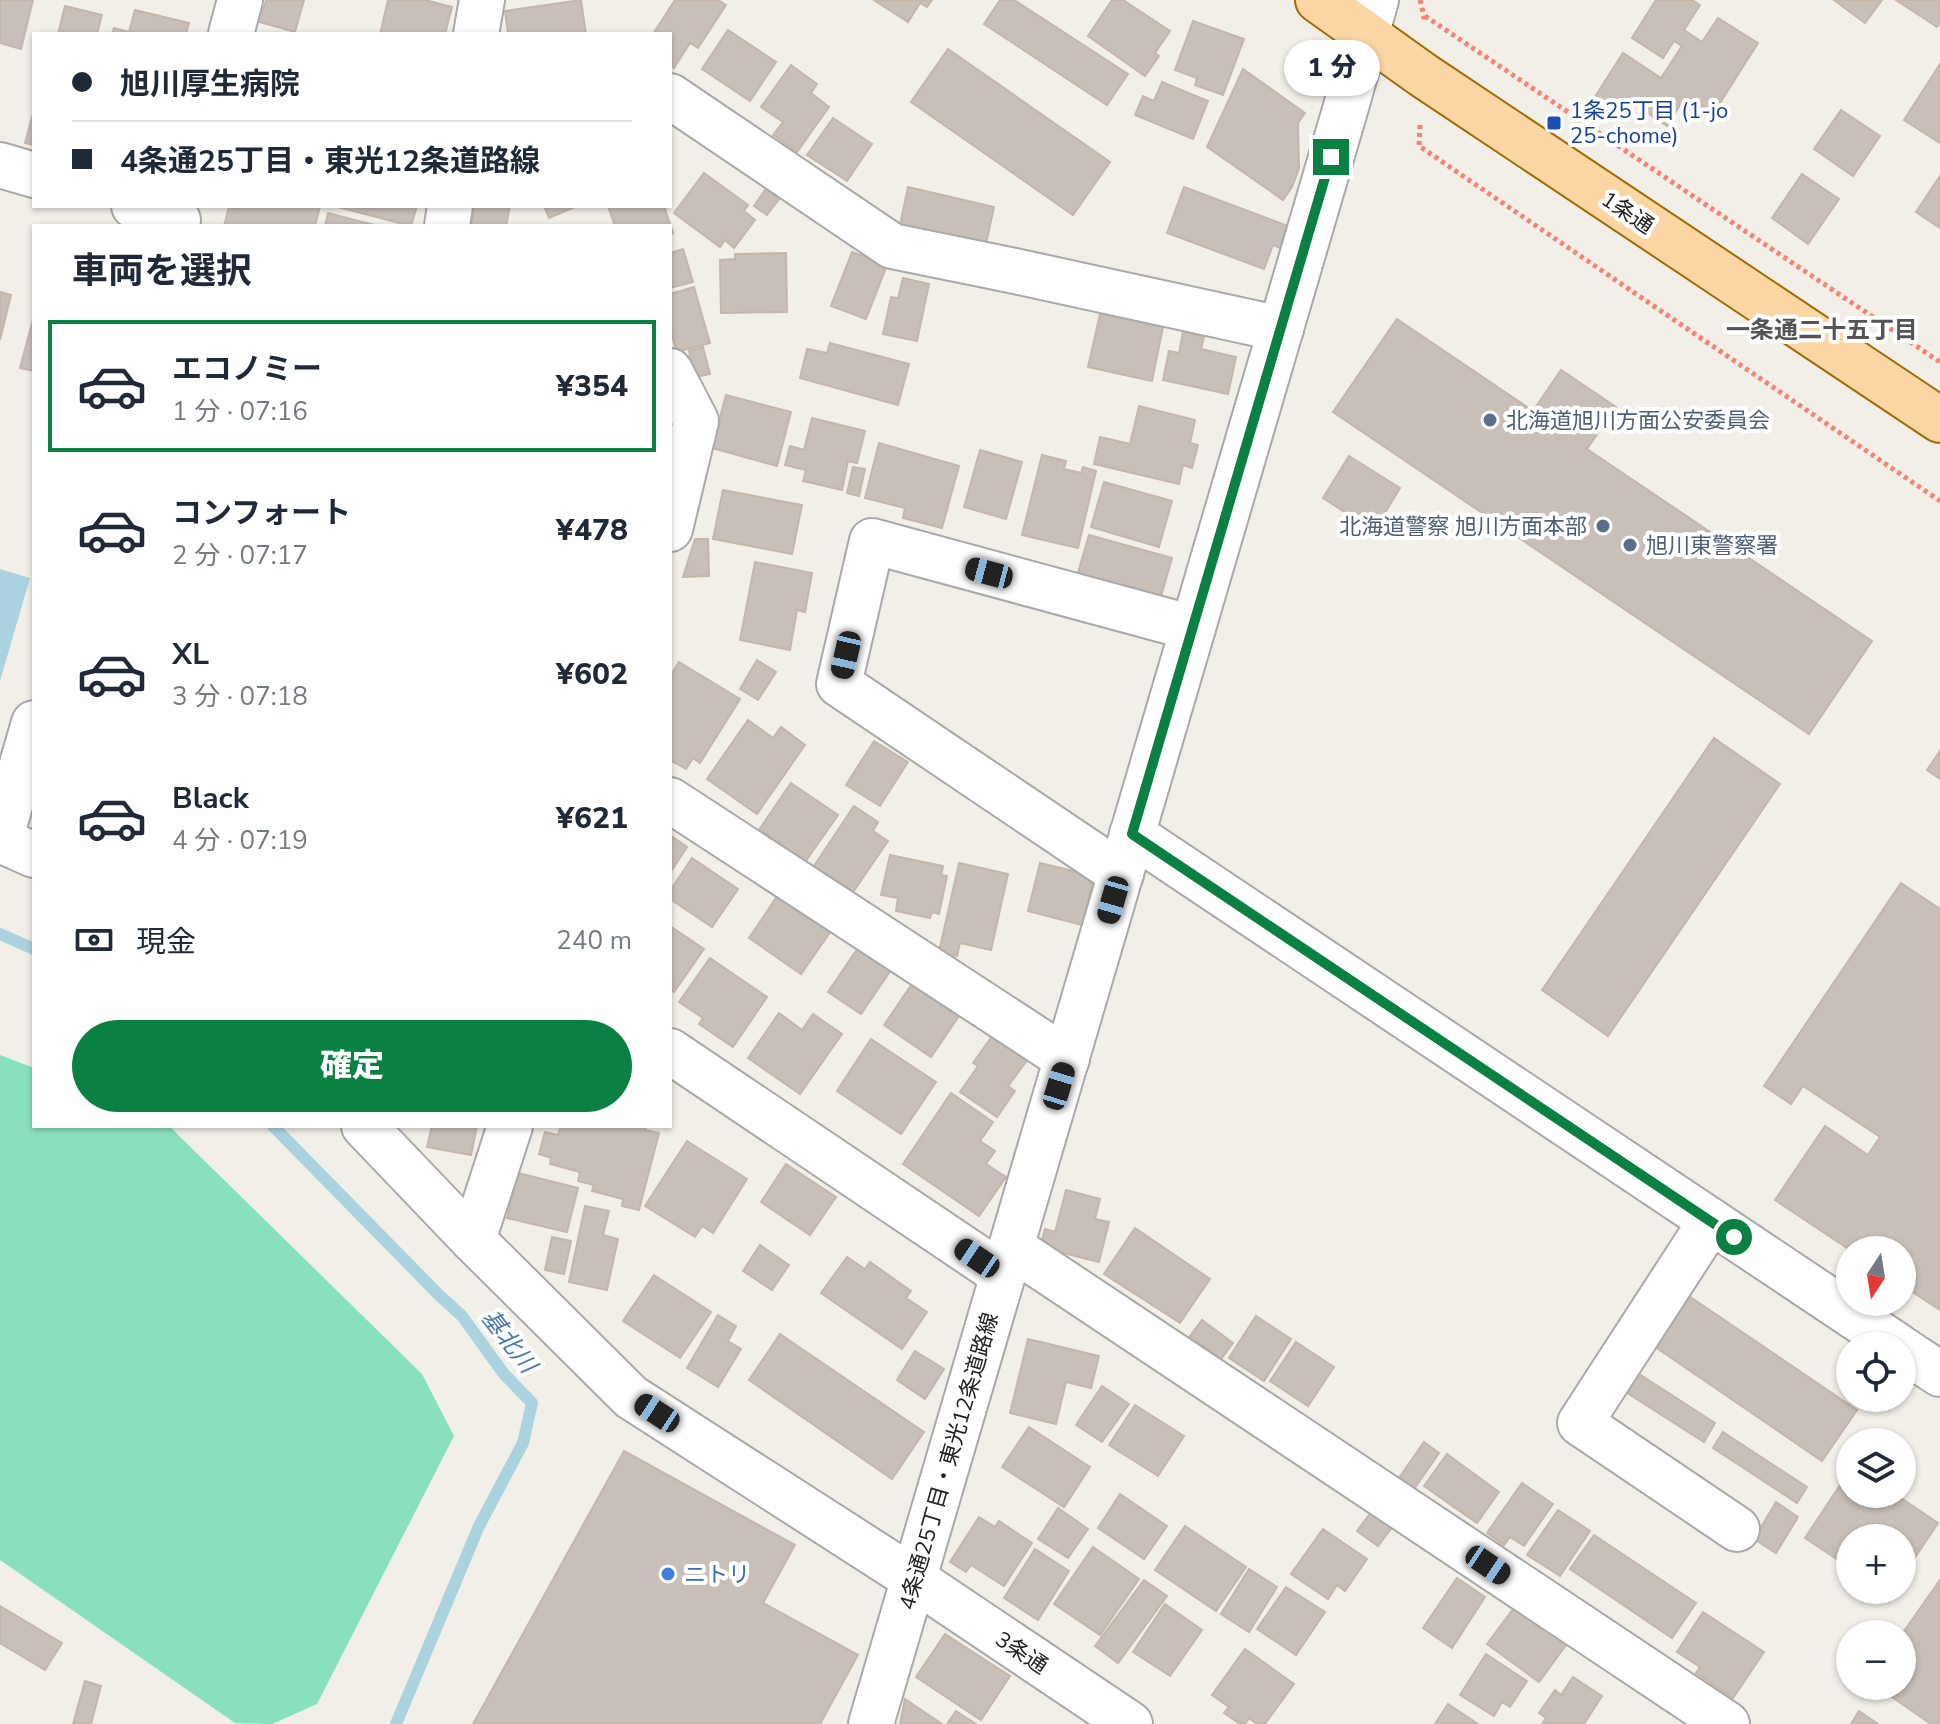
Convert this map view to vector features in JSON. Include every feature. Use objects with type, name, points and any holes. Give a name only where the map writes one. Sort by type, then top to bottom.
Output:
[{"type":"main road","name":"1条通","points":[[1318,0],[1371,17],[1436,84],[1940,420]]},
{"type":"street","points":[[232,32],[240,0]]},
{"type":"street","points":[[476,32],[482,0]]},
{"type":"street","name":"4条通25丁目・東光12条道路線","points":[[871,1724],[1371,17]]},
{"type":"street","points":[[672,97],[892,246],[1281,329]]},
{"type":"street","points":[[0,165],[32,174]]},
{"type":"street","points":[[142,208],[179,217]]},
{"type":"street","points":[[672,375],[696,421],[672,521]]},
{"type":"street","points":[[1193,628],[872,541],[839,684],[1126,854],[1711,1221],[1878,1332]]},
{"type":"street","points":[[32,730],[0,840],[32,854]]},
{"type":"street","points":[[672,801],[1067,1059]]},
{"type":"street","points":[[672,1052],[1007,1261],[1727,1724]]},
{"type":"street","name":"3条通","points":[[366,1128],[631,1397],[914,1579],[1130,1724]]},
{"type":"street","points":[[473,1240],[509,1128]]},
{"type":"street","points":[[1711,1221],[1580,1423],[1737,1529]]},
{"type":"street","points":[[1916,1358],[1940,1374]]},
{"type":"path","points":[[1420,0],[1424,16],[1940,362]]},
{"type":"path","points":[[1419,146],[1940,501]]},
{"type":"green space","points":[[0,1055],[32,1067],[32,1128],[171,1128],[422,1374],[454,1436],[317,1704],[272,1724],[235,1723],[0,1560]]},
{"type":"water","points":[[0,569],[30,578],[0,681]]},
{"type":"building","points":[[0,0],[33,0],[21,49],[0,43]]},
{"type":"building","points":[[266,0],[304,0],[295,32],[260,22]]},
{"type":"building","points":[[388,0],[425,0],[452,7],[446,32],[380,32]]},
{"type":"building","points":[[581,0],[586,32],[508,32],[505,11]]},
{"type":"building","points":[[675,0],[718,0],[726,5],[698,48],[690,43],[674,68],[672,32],[654,32]]},
{"type":"building","points":[[874,0],[932,0],[927,7],[920,3],[908,22]]},
{"type":"building","points":[[1000,0],[1014,0],[1128,74],[1107,105],[984,24]]},
{"type":"building","points":[[1112,0],[1123,0],[1170,31],[1155,53],[1159,56],[1145,76],[1088,36]]},
{"type":"building","points":[[1656,0],[1692,0],[1700,5],[1684,30],[1702,42],[1718,18],[1758,43],[1711,117],[1684,99],[1667,126],[1643,110],[1646,106],[1633,98],[1619,120],[1591,103],[1623,53],[1661,78],[1682,46],[1674,41],[1663,58],[1632,38]]},
{"type":"building","points":[[1834,0],[1882,0],[1865,23]]},
{"type":"building","points":[[1896,0],[1940,0],[1940,23],[1937,27]]},
{"type":"building","points":[[65,6],[102,15],[98,32],[58,32]]},
{"type":"building","points":[[135,10],[189,23],[187,32],[129,32]]},
{"type":"building","points":[[1193,21],[1244,39],[1223,95],[1195,85],[1197,78],[1175,70]]},
{"type":"building","points":[[728,30],[776,62],[750,101],[702,69]]},
{"type":"building","points":[[948,49],[1110,162],[1073,215],[911,102]]},
{"type":"building","points":[[1940,64],[1940,143],[1904,120]]},
{"type":"building","points":[[791,65],[817,84],[811,93],[829,107],[797,152],[773,135],[783,122],[761,107]]},
{"type":"building","points":[[1243,69],[1305,113],[1298,123],[1299,168],[1283,200],[1207,147]]},
{"type":"building","points":[[1162,82],[1208,101],[1193,139],[1135,115],[1143,96],[1154,101]]},
{"type":"building","points":[[1841,110],[1880,136],[1853,176],[1814,149]]},
{"type":"building","points":[[32,117],[32,145],[25,143]]},
{"type":"building","points":[[833,118],[872,144],[847,181],[807,155]]},
{"type":"building","points":[[704,173],[748,205],[744,211],[755,220],[734,248],[725,240],[720,247],[674,213]]},
{"type":"building","points":[[1802,174],[1839,199],[1808,244],[1772,218]]},
{"type":"building","points":[[1940,176],[1940,228],[1916,212]]},
{"type":"building","points":[[772,180],[786,190],[767,215],[754,206]]},
{"type":"building","points":[[908,187],[994,207],[986,244],[900,225]]},
{"type":"building","points":[[1184,187],[1288,226],[1280,248],[1273,245],[1264,269],[1167,233]]},
{"type":"building","points":[[229,208],[320,208],[316,224],[225,224]]},
{"type":"building","points":[[342,208],[416,208],[412,224]]},
{"type":"building","points":[[475,208],[510,208],[506,224],[471,224]]},
{"type":"building","points":[[545,208],[572,208],[549,218]]},
{"type":"building","points":[[609,208],[665,208],[670,224],[614,224]]},
{"type":"building","points":[[328,213],[370,224],[325,224]]},
{"type":"building","points":[[683,249],[693,282],[672,287],[672,252]]},
{"type":"building","points":[[852,252],[887,265],[866,319],[831,306]]},
{"type":"building","points":[[786,253],[787,312],[721,313],[720,260],[735,259],[735,254]]},
{"type":"building","points":[[903,278],[929,284],[917,341],[883,334],[891,297],[898,298]]},
{"type":"building","points":[[694,287],[710,343],[677,352],[672,335],[672,293]]},
{"type":"building","points":[[0,292],[11,295],[0,340]]},
{"type":"building","points":[[1100,314],[1163,327],[1152,381],[1088,367]]},
{"type":"building","name":"旭川東警察署","points":[[1397,319],[1533,411],[1561,370],[1616,407],[1587,449],[1872,641],[1809,734],[1333,412]]},
{"type":"building","points":[[32,323],[32,371],[20,368]]},
{"type":"building","points":[[1183,332],[1204,337],[1201,349],[1236,357],[1228,394],[1163,380],[1169,351],[1179,353]]},
{"type":"building","points":[[830,343],[909,364],[898,405],[800,378],[807,349],[827,353]]},
{"type":"building","points":[[703,347],[710,374],[695,377],[689,351]]},
{"type":"building","points":[[726,395],[791,412],[777,466],[712,448]]},
{"type":"building","points":[[1139,406],[1195,420],[1190,443],[1198,445],[1192,468],[1183,465],[1179,484],[1094,464],[1100,437],[1130,444]]},
{"type":"building","points":[[812,418],[865,431],[857,463],[848,461],[842,490],[803,481],[806,470],[785,465],[790,446],[804,450]]},
{"type":"building","points":[[879,443],[959,466],[942,528],[903,518],[905,508],[865,498]]},
{"type":"building","points":[[980,450],[1022,462],[1006,519],[964,507]]},
{"type":"building","points":[[1042,455],[1066,461],[1064,469],[1081,473],[1083,467],[1096,471],[1078,548],[1022,535]]},
{"type":"building","points":[[1349,456],[1400,488],[1374,531],[1323,498]]},
{"type":"building","points":[[853,467],[865,469],[859,496],[847,493]]},
{"type":"building","points":[[1104,482],[1172,501],[1159,547],[1091,527]]},
{"type":"building","points":[[723,490],[802,505],[792,554],[713,539]]},
{"type":"building","points":[[1089,535],[1172,558],[1160,600],[1077,576]]},
{"type":"building","points":[[695,539],[708,539],[709,576],[683,577]]},
{"type":"building","points":[[755,562],[812,573],[805,612],[797,610],[790,650],[740,640]]},
{"type":"building","points":[[757,660],[776,672],[758,700],[740,689]]},
{"type":"building","points":[[679,662],[740,699],[700,763],[693,758],[686,769],[672,761],[672,674]]},
{"type":"building","points":[[748,720],[773,738],[781,727],[805,745],[757,814],[707,779]]},
{"type":"building","points":[[1714,738],[1780,784],[1608,1036],[1542,990]]},
{"type":"building","points":[[874,741],[908,762],[880,806],[846,785]]},
{"type":"building","points":[[1940,751],[1940,779],[1927,770]]},
{"type":"building","points":[[791,783],[838,815],[805,862],[759,830]]},
{"type":"building","points":[[854,806],[878,822],[873,831],[888,841],[853,892],[814,866]]},
{"type":"building","points":[[672,836],[687,847],[672,870]]},
{"type":"building","points":[[890,855],[943,866],[941,875],[947,876],[939,914],[932,912],[930,918],[896,911],[898,898],[881,895]]},
{"type":"building","points":[[692,858],[738,889],[712,927],[672,900],[672,888]]},
{"type":"building","points":[[959,863],[1008,874],[991,950],[960,943],[957,956],[939,952]]},
{"type":"building","points":[[1040,863],[1094,876],[1082,925],[1028,911]]},
{"type":"building","points":[[1901,883],[1940,909],[1940,1310],[1916,1294],[1916,1236],[1836,1236],[1836,1241],[1775,1200],[1825,1126],[1868,1155],[1880,1137],[1803,1086],[1791,1104],[1764,1086]]},
{"type":"building","points":[[778,895],[831,931],[801,974],[749,938]]},
{"type":"building","points":[[672,927],[704,949],[674,992],[672,990]]},
{"type":"building","points":[[858,948],[891,970],[861,1014],[828,992]]},
{"type":"building","points":[[710,958],[767,997],[733,1047],[699,1024],[703,1018],[679,1002]]},
{"type":"building","points":[[912,984],[959,1016],[931,1057],[884,1025]]},
{"type":"building","points":[[779,1013],[802,1030],[813,1014],[842,1034],[800,1094],[748,1058]]},
{"type":"building","points":[[993,1035],[1028,1059],[1008,1086],[1015,1091],[997,1117],[960,1092],[978,1066],[973,1063]]},
{"type":"building","points":[[871,1039],[936,1082],[901,1134],[837,1091]]},
{"type":"building","points":[[951,1093],[993,1122],[980,1141],[995,1151],[986,1164],[1006,1177],[979,1216],[903,1164]]},
{"type":"building","points":[[432,1128],[477,1128],[471,1155],[427,1147]]},
{"type":"building","points":[[560,1128],[646,1128],[659,1133],[639,1210],[622,1206],[623,1199],[592,1191],[594,1185],[578,1181],[580,1172],[550,1164],[551,1158],[539,1154],[545,1132],[558,1135]]},
{"type":"building","points":[[687,1141],[747,1179],[713,1233],[702,1226],[695,1237],[645,1206]]},
{"type":"building","points":[[786,1164],[836,1197],[810,1235],[761,1202]]},
{"type":"building","points":[[518,1173],[578,1188],[567,1232],[507,1218]]},
{"type":"building","points":[[1066,1190],[1100,1199],[1095,1219],[1109,1222],[1099,1262],[1040,1247],[1045,1229],[1055,1232]]},
{"type":"building","points":[[585,1206],[609,1211],[603,1235],[618,1239],[607,1290],[569,1282]]},
{"type":"building","points":[[1135,1228],[1210,1279],[1180,1323],[1104,1274]]},
{"type":"building","points":[[552,1237],[571,1241],[564,1274],[545,1270]]},
{"type":"building","points":[[760,1245],[789,1265],[772,1290],[743,1271]]},
{"type":"building","points":[[847,1257],[865,1269],[870,1262],[911,1291],[906,1298],[927,1312],[902,1349],[821,1293]]},
{"type":"building","points":[[654,1275],[711,1312],[680,1358],[623,1321]]},
{"type":"building","points":[[1680,1290],[1836,1396],[1836,1412],[1856,1412],[1845,1428],[1836,1428],[1836,1441],[1822,1461],[1645,1340]]},
{"type":"building","points":[[718,1315],[736,1326],[728,1341],[741,1349],[718,1387],[687,1368]]},
{"type":"building","points":[[1256,1316],[1291,1339],[1264,1381],[1229,1358]]},
{"type":"building","points":[[1202,1320],[1233,1343],[1221,1359],[1190,1336]]},
{"type":"building","points":[[780,1334],[924,1432],[892,1479],[749,1380]]},
{"type":"building","points":[[1028,1339],[1099,1356],[1091,1388],[1066,1382],[1056,1424],[1010,1413]]},
{"type":"building","points":[[1296,1342],[1334,1367],[1308,1406],[1270,1381]]},
{"type":"building","points":[[915,1351],[944,1369],[925,1399],[897,1380]]},
{"type":"building","points":[[1633,1370],[1715,1423],[1704,1442],[1621,1389]]},
{"type":"building","points":[[1102,1386],[1129,1404],[1102,1442],[1076,1425]]},
{"type":"building","points":[[1135,1405],[1184,1436],[1158,1476],[1109,1445]]},
{"type":"building","points":[[1029,1427],[1090,1467],[1064,1507],[1002,1467]]},
{"type":"building","points":[[1723,1432],[1807,1487],[1797,1503],[1713,1448]]},
{"type":"building","points":[[1424,1442],[1439,1453],[1414,1489],[1399,1478]]},
{"type":"building","name":"ニトリ","points":[[624,1451],[795,1545],[763,1603],[858,1655],[820,1724],[473,1724]]},
{"type":"building","points":[[1447,1454],[1499,1492],[1477,1523],[1424,1486]]},
{"type":"building","points":[[1522,1483],[1553,1504],[1524,1546],[1510,1537],[1504,1545],[1487,1533]]},
{"type":"building","points":[[1836,1491],[1836,1508],[1916,1508],[1938,1523],[1916,1556],[1916,1524],[1836,1524],[1836,1559],[1805,1538]]},
{"type":"building","points":[[1120,1494],[1167,1526],[1144,1559],[1098,1528]]},
{"type":"building","points":[[1776,1502],[1798,1517],[1776,1553],[1754,1539]]},
{"type":"building","points":[[1375,1507],[1396,1522],[1378,1546],[1357,1531]]},
{"type":"building","points":[[1058,1508],[1088,1529],[1068,1558],[1038,1539]]},
{"type":"building","points":[[1558,1510],[1590,1531],[1560,1576],[1527,1555]]},
{"type":"building","points":[[979,1517],[995,1527],[999,1521],[1032,1543],[1004,1586],[971,1565],[966,1572],[950,1562]]},
{"type":"building","points":[[1185,1526],[1246,1567],[1216,1611],[1155,1570]]},
{"type":"building","points":[[1323,1529],[1367,1559],[1345,1591],[1337,1585],[1328,1599],[1291,1574]]},
{"type":"building","points":[[1594,1535],[1696,1603],[1672,1638],[1570,1569]]},
{"type":"building","points":[[1093,1547],[1139,1579],[1100,1635],[1054,1604]]},
{"type":"building","points":[[1035,1549],[1069,1571],[1038,1620],[1004,1598]]},
{"type":"building","points":[[1249,1569],[1277,1587],[1249,1632],[1221,1614]]},
{"type":"building","points":[[1457,1578],[1485,1597],[1452,1648],[1423,1628]]},
{"type":"building","points":[[1144,1580],[1167,1596],[1118,1663],[1095,1646]]},
{"type":"building","points":[[1940,1580],[1940,1724],[1931,1724],[1896,1700],[1916,1700],[1916,1620],[1912,1620]]},
{"type":"building","points":[[1286,1587],[1325,1612],[1296,1655],[1257,1629]]},
{"type":"building","points":[[1165,1604],[1202,1630],[1170,1676],[1133,1652]]},
{"type":"building","points":[[1517,1604],[1569,1641],[1539,1682],[1487,1644]]},
{"type":"building","points":[[0,1606],[62,1643],[45,1670],[0,1643]]},
{"type":"building","points":[[1703,1612],[1764,1652],[1733,1698],[1696,1673],[1700,1667],[1677,1652]]},
{"type":"building","points":[[945,1634],[1010,1676],[981,1720],[916,1677]]},
{"type":"building","points":[[1245,1649],[1294,1684],[1265,1724],[1257,1724],[1249,1718],[1245,1724],[1240,1724],[1224,1713],[1229,1707],[1212,1695]]},
{"type":"building","points":[[1486,1654],[1527,1681],[1510,1707],[1502,1702],[1494,1716],[1460,1695]]},
{"type":"building","points":[[1573,1677],[1602,1696],[1584,1724],[1542,1724],[1546,1718],[1539,1713],[1555,1690],[1561,1695]]},
{"type":"building","points":[[85,1681],[101,1686],[91,1724],[73,1724]]},
{"type":"building","points":[[905,1699],[942,1724],[900,1724]]},
{"type":"building","points":[[1448,1704],[1478,1724],[1435,1724]]},
{"type":"building","points":[[956,1711],[976,1724],[947,1724]]},
{"type":"building","points":[[1859,1711],[1878,1724],[1851,1724]]},
{"type":"waterway","name":"基北川","points":[[0,934],[32,948]]},
{"type":"waterway","name":"基北川","points":[[275,1128],[462,1316],[504,1374],[532,1403],[523,1443],[479,1526],[396,1724]]},
{"type":"place","name":"1条25丁目 (1-jo 25-chome)","points":[[1554,123]]},
{"type":"place","name":"北海道旭川方面公安委員会","points":[[1490,420]]},
{"type":"place","name":"北海道警察 旭川方面本部","points":[[1603,526]]},
{"type":"place","name":"旭川東警察署","points":[[1630,545]]},
{"type":"place","name":"ニトリ","points":[[668,1574]]},
{"type":"district","name":"一条通二十五丁目","points":[[1822,330]]},
{"type":"route","points":[[1331,157],[1132,834],[1734,1237]]}]
